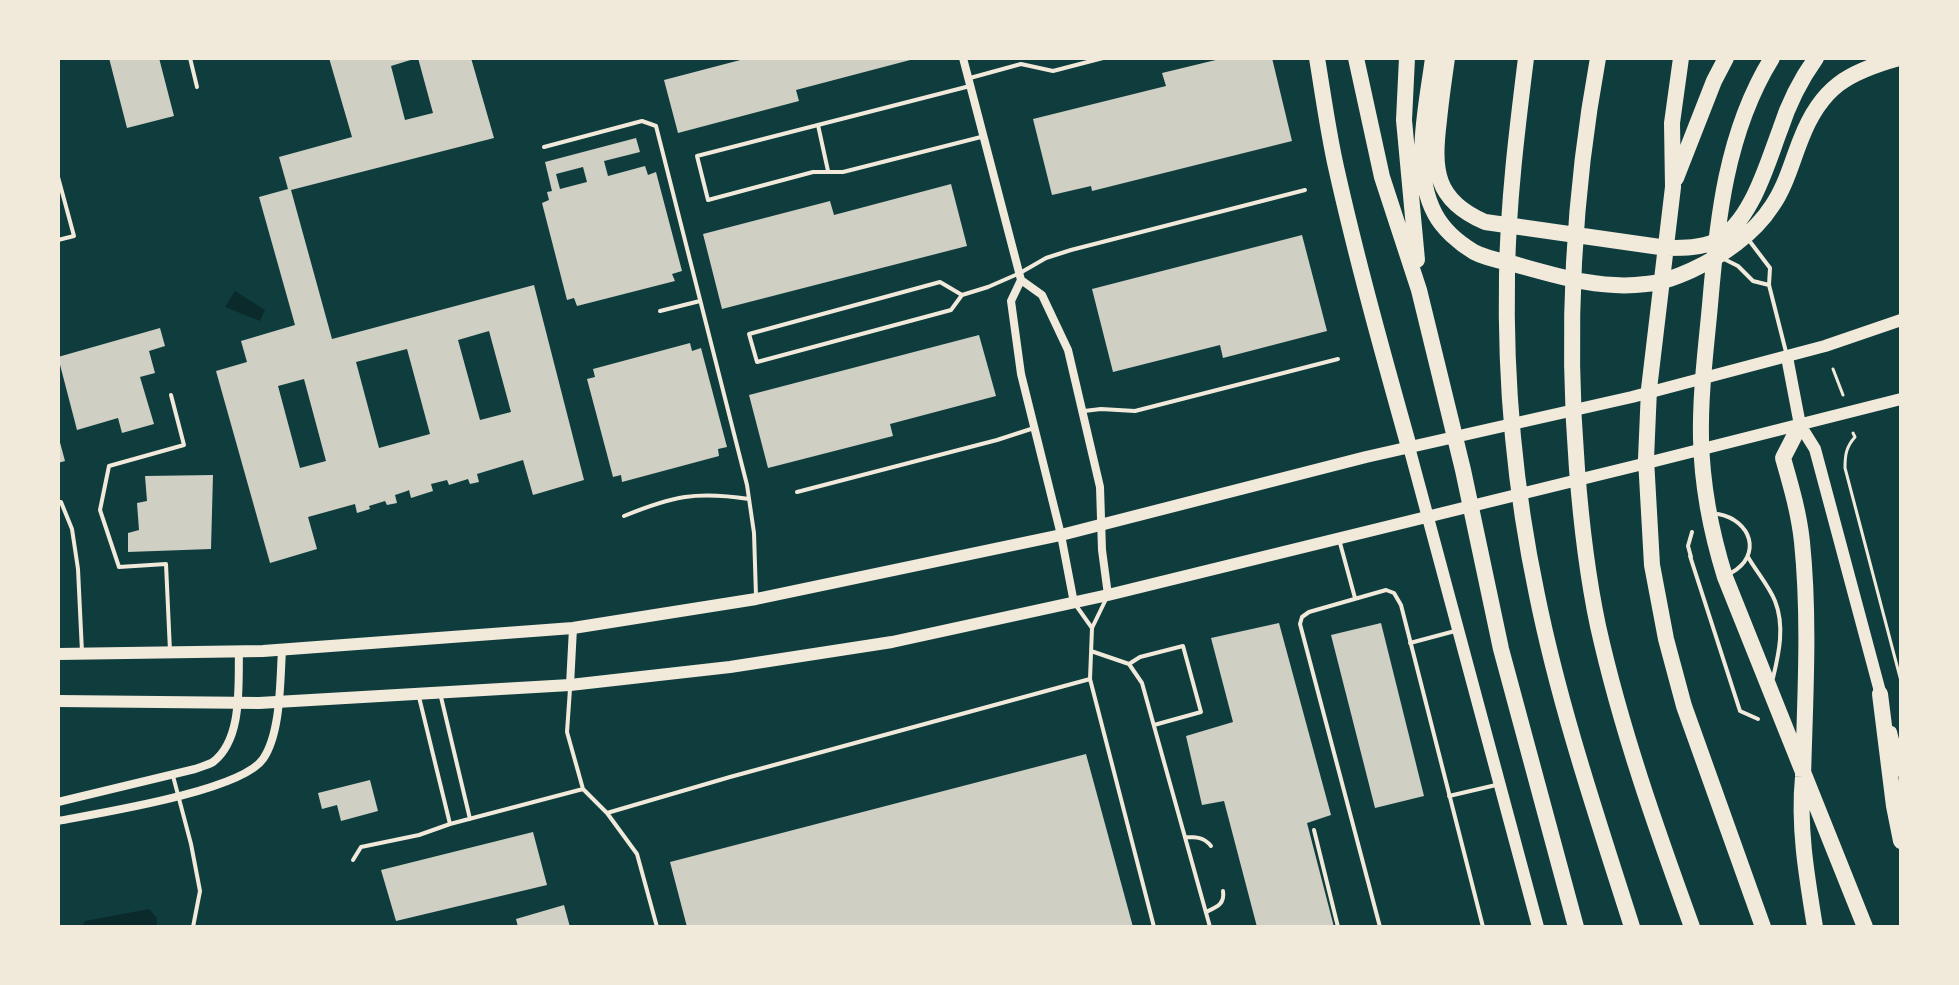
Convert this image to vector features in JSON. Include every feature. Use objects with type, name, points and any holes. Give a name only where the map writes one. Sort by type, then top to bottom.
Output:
[{"type":"highway","points":[[1317,58],[1346,211],[1409,447]]},
{"type":"highway","points":[[1356,58],[1382,177],[1419,290],[1463,470],[1501,649],[1576,927]]},
{"type":"highway","points":[[1407,58],[1404,120],[1419,290]]},
{"type":"highway","points":[[1433,58],[1422,145],[1423,171],[1435,214],[1458,240],[1477,254],[1560,277],[1607,285],[1648,284],[1690,271],[1745,236],[1773,206],[1809,120],[1824,98],[1851,74],[1899,58]]},
{"type":"highway","points":[[1447,58],[1435,147],[1436,169],[1443,189],[1468,215],[1485,222],[1667,248],[1692,248],[1717,241],[1736,226],[1764,174],[1799,85],[1816,58]]},
{"type":"highway","points":[[1526,58],[1516,134],[1507,276],[1512,413],[1523,513],[1536,593],[1581,770],[1630,922]]},
{"type":"highway","points":[[1598,58],[1581,173],[1571,314],[1572,390],[1585,546],[1598,623],[1620,715],[1692,927]]},
{"type":"highway","points":[[1681,58],[1672,123],[1673,187],[1653,347],[1647,424],[1649,531],[1657,597],[1684,706],[1763,927]]},
{"type":"highway","points":[[1673,187],[1726,58]]},
{"type":"highway","points":[[1772,58],[1752,95],[1733,150],[1721,202],[1702,404],[1704,485],[1712,533],[1725,577],[1865,927]]},
{"type":"highway","points":[[1800,425],[1783,458],[1802,541],[1807,607],[1800,805],[1815,927]]},
{"type":"highway","points":[[1880,694],[1901,841]]},
{"type":"main road","points":[[58,654],[263,651],[573,628],[756,599],[1101,526],[1409,447],[1632,397],[1787,357],[1901,320]]},
{"type":"main road","points":[[1787,357],[1800,425],[1815,449],[1901,771]]},
{"type":"main road","points":[[58,701],[259,703],[570,685],[730,667],[892,642],[1108,595],[1901,399]]},
{"type":"main road","points":[[1409,447],[1538,927]]},
{"type":"street","points":[[963,58],[1021,276],[1042,295],[1068,350],[1100,487],[1108,595]]},
{"type":"street","points":[[1021,276],[1011,301],[1021,374],[1061,535],[1074,603]]},
{"type":"street","points":[[570,685],[573,628]]},
{"type":"street","points":[[58,821],[221,784],[258,765],[271,743],[282,650]]},
{"type":"street","points":[[58,802],[212,763],[227,746],[236,718],[239,652]]},
{"type":"lane","points":[[190,58],[197,87]]},
{"type":"lane","points":[[984,137],[843,172],[813,172],[708,200],[697,156],[969,82],[1020,61],[1053,71],[1103,58]]},
{"type":"lane","points":[[544,147],[642,121],[656,126],[749,499],[754,533],[756,599]]},
{"type":"lane","points":[[818,125],[828,171]]},
{"type":"lane","points":[[58,177],[74,236],[58,240]]},
{"type":"lane","points":[[962,295],[940,282],[749,334],[757,362],[951,310],[962,295],[1021,276],[1046,258],[1071,250],[1305,190]]},
{"type":"lane","points":[[1745,236],[1770,268],[1769,285],[1787,357]]},
{"type":"lane","points":[[1715,257],[1738,266],[1753,281],[1769,285]]},
{"type":"lane","points":[[660,311],[701,301]]},
{"type":"lane","points":[[1082,411],[1135,411],[1338,359]]},
{"type":"lane","points":[[170,653],[166,564],[119,567],[100,510],[109,466],[184,445],[171,395]]},
{"type":"lane","points":[[797,492],[1034,428]]},
{"type":"lane","points":[[624,516],[690,495],[749,499]]},
{"type":"lane","points":[[58,502],[61,502],[72,529],[78,569],[82,654]]},
{"type":"lane","points":[[1718,514],[1738,521],[1749,537],[1748,557],[1731,573]]},
{"type":"lane","points":[[1692,532],[1688,546],[1690,556],[1740,711],[1758,719]]},
{"type":"lane","points":[[1339,538],[1355,598]]},
{"type":"lane","points":[[1690,556],[1700,569]]},
{"type":"lane","points":[[1748,557],[1775,601],[1779,619],[1780,647],[1773,678]]},
{"type":"lane","points":[[1380,927],[1300,624],[1302,617],[1309,612],[1386,590],[1394,593],[1401,605],[1483,927]]},
{"type":"lane","points":[[1108,595],[1092,628],[1090,679],[1154,927]]},
{"type":"lane","points":[[1074,603],[1092,628]]},
{"type":"lane","points":[[1410,643],[1457,631]]},
{"type":"lane","points":[[1129,664],[1140,657],[1183,646],[1201,712],[1154,725]]},
{"type":"lane","points":[[1091,651],[1129,664],[1142,683],[1210,927]]},
{"type":"lane","points":[[607,813],[1090,679]]},
{"type":"lane","points":[[570,685],[567,732],[583,789],[607,813],[637,854],[657,927]]},
{"type":"lane","points":[[440,693],[470,819]]},
{"type":"lane","points":[[418,694],[450,824]]},
{"type":"lane","points":[[173,774],[200,891],[193,927]]},
{"type":"lane","points":[[1449,796],[1498,784]]},
{"type":"lane","points":[[353,860],[361,847],[419,835],[583,789]]},
{"type":"lane","points":[[1314,830],[1338,927]]},
{"type":"lane","points":[[1184,837],[1200,837],[1211,846]]},
{"type":"lane","points":[[1206,912],[1222,903],[1223,891]]},
{"type":"path","points":[[1833,369],[1843,395]]},
{"type":"path","points":[[1853,433],[1855,437],[1847,443],[1845,468],[1901,681]]},
{"type":"water","points":[[235,291],[265,310],[260,321],[225,307]]},
{"type":"water","points":[[149,909],[157,918],[157,927],[82,927],[85,921]]},
{"type":"building","points":[[109,58],[159,58],[174,116],[127,128]]},
{"type":"building","points":[[329,58],[417,58],[391,66],[405,120],[433,113],[418,58],[471,58],[494,138],[291,190],[332,339],[534,285],[584,480],[533,495],[523,460],[477,474],[479,482],[470,484],[468,479],[449,485],[447,480],[431,484],[433,491],[411,498],[409,490],[395,495],[397,503],[387,505],[385,501],[357,513],[355,504],[308,517],[317,549],[270,563],[216,371],[247,362],[241,341],[295,325],[259,197],[288,189],[279,157],[352,137]],"holes":[[[489,331],[511,412],[480,420],[458,340]],[[407,349],[430,434],[379,448],[356,362]],[[304,379],[326,461],[300,468],[278,386]]]},
{"type":"building","points":[[748,58],[914,59],[796,90],[799,101],[678,133],[664,80]]},
{"type":"building","points":[[1224,58],[1272,58],[1292,141],[1092,191],[1091,186],[1052,195],[1033,119],[1166,86],[1162,73]]},
{"type":"building","points":[[636,138],[640,152],[604,161],[608,176],[645,166],[648,175],[656,172],[682,271],[672,274],[675,281],[577,306],[574,298],[567,300],[542,203],[549,200],[547,192],[552,191],[545,162]],"holes":[[[583,167],[587,182],[560,189],[556,174]]]},
{"type":"building","points":[[951,184],[967,246],[722,309],[703,234],[830,201],[834,215]]},
{"type":"building","points":[[1302,235],[1327,331],[1223,358],[1220,345],[1113,372],[1092,289]]},
{"type":"building","points":[[160,328],[165,346],[149,351],[155,373],[140,377],[154,424],[122,433],[118,418],[77,430],[58,357]]},
{"type":"building","points":[[979,335],[996,396],[890,424],[893,436],[768,468],[749,395]]},
{"type":"building","points":[[690,343],[692,351],[701,348],[727,447],[718,449],[719,456],[622,482],[621,475],[613,477],[587,379],[595,377],[593,369]]},
{"type":"building","points":[[58,435],[65,461],[58,463]]},
{"type":"building","points":[[213,475],[211,549],[128,552],[128,533],[139,530],[137,503],[147,501],[145,476]]},
{"type":"building","points":[[1279,623],[1331,815],[1307,823],[1334,927],[1257,927],[1224,801],[1202,805],[1186,736],[1233,722],[1211,638]]},
{"type":"building","points":[[1381,623],[1424,796],[1375,808],[1331,635]]},
{"type":"building","points":[[1086,754],[1133,927],[687,927],[670,862]]},
{"type":"building","points":[[370,780],[378,811],[341,821],[337,805],[322,809],[318,793]]},
{"type":"building","points":[[533,832],[547,885],[396,921],[381,870]]},
{"type":"building","points":[[564,905],[570,927],[518,927],[516,919]]}]
